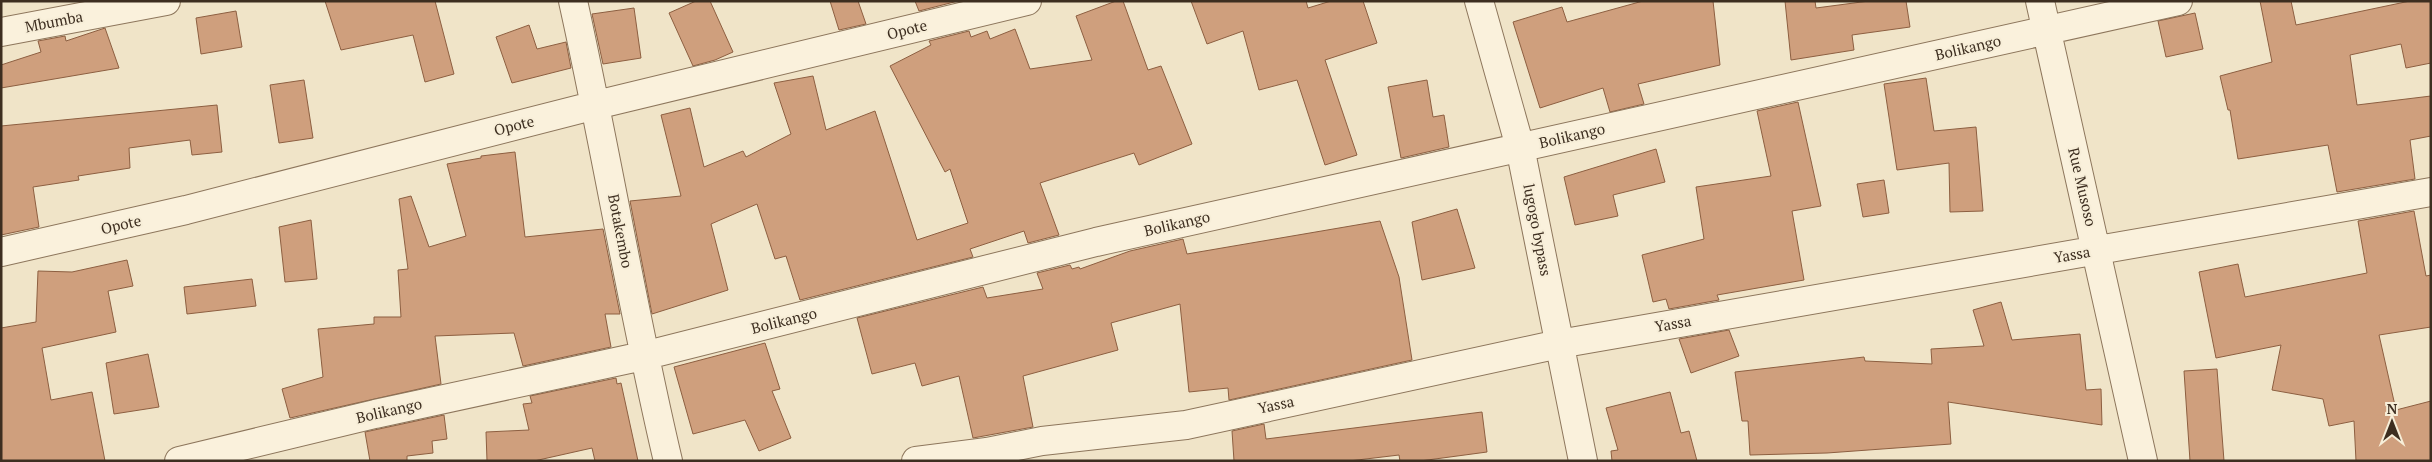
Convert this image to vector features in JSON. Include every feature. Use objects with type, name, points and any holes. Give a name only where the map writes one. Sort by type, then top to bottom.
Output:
[{"type":"street","name":"Mbumba","points":[[1,32],[166,1]]},
{"type":"street","name":"Botakembo","points":[[573,1],[596,105],[643,356],[668,461]]},
{"type":"street","name":"Opote","points":[[1,252],[186,210],[596,105],[1026,1]]},
{"type":"street","name":"lugogo bypass","points":[[1479,1],[1520,147],[1583,461]]},
{"type":"street","name":"Rue Musoso","points":[[2040,1],[2143,461]]},
{"type":"street","name":"Bolikango","points":[[179,461],[375,414],[643,356],[1096,242],[2178,1]]},
{"type":"street","name":"Yassa","points":[[916,461],[986,452],[1042,441],[1186,425],[1559,344],[2431,192]]},
{"type":"building","points":[[325,1],[435,1],[454,74],[425,82],[413,35],[341,50]]},
{"type":"building","points":[[696,1],[710,1],[733,52],[715,60],[693,66],[669,13]]},
{"type":"building","points":[[830,1],[858,1],[866,24],[839,30]]},
{"type":"building","points":[[915,1],[958,1],[919,11]]},
{"type":"building","points":[[1116,1],[1123,1],[1148,70],[1161,66],[1192,144],[1139,165],[1134,153],[1040,183],[1059,235],[1028,243],[1024,231],[970,249],[973,257],[800,300],[786,256],[775,259],[757,204],[711,224],[728,290],[652,314],[630,201],[681,196],[661,115],[690,108],[704,167],[743,151],[746,157],[791,134],[774,83],[813,76],[826,130],[875,111],[917,240],[968,223],[950,169],[945,172],[890,66],[931,45],[929,41],[969,31],[971,37],[987,31],[990,39],[1015,29],[1030,69],[1092,60],[1076,16]]},
{"type":"building","points":[[1191,1],[1306,1],[1308,8],[1331,1],[1363,1],[1377,43],[1325,60],[1357,155],[1325,165],[1297,80],[1259,90],[1243,31],[1207,44]]},
{"type":"building","points":[[1643,1],[1713,1],[1720,65],[1638,84],[1644,104],[1610,112],[1603,88],[1540,108],[1513,22],[1562,7],[1567,22]]},
{"type":"building","points":[[1785,1],[1815,1],[1816,8],[1869,1],[1906,1],[1910,27],[1852,35],[1854,50],[1791,60]]},
{"type":"building","points":[[2260,1],[2291,1],[2296,25],[2410,1],[2431,1],[2431,63],[2406,68],[2401,44],[2350,55],[2357,105],[2431,96],[2431,136],[2410,140],[2415,179],[2337,192],[2328,145],[2238,159],[2230,110],[2228,110],[2220,76],[2272,62]]},
{"type":"building","points":[[634,8],[641,58],[603,64],[592,14]]},
{"type":"building","points":[[236,11],[242,47],[201,54],[196,18]]},
{"type":"building","points":[[2195,13],[2203,49],[2166,57],[2158,21]]},
{"type":"building","points":[[529,25],[537,49],[566,42],[571,68],[512,83],[496,37]]},
{"type":"building","points":[[105,28],[119,68],[1,88],[1,65],[41,52],[38,41],[65,36],[66,41]]},
{"type":"building","points":[[1926,78],[1934,131],[1976,127],[1983,211],[1950,212],[1949,163],[1897,170],[1884,84]]},
{"type":"building","points":[[304,80],[313,138],[279,143],[270,85]]},
{"type":"building","points":[[1427,80],[1433,117],[1444,115],[1449,147],[1401,158],[1388,87]]},
{"type":"building","points":[[1798,102],[1821,206],[1792,211],[1804,280],[1717,295],[1719,300],[1669,309],[1666,299],[1653,302],[1642,255],[1704,239],[1696,187],[1771,176],[1757,111]]},
{"type":"building","points":[[217,105],[222,152],[192,155],[190,140],[129,148],[130,168],[78,176],[79,180],[33,187],[39,227],[1,235],[1,126]]},
{"type":"building","points":[[1656,149],[1665,182],[1613,195],[1618,216],[1575,225],[1564,177]]},
{"type":"building","points":[[515,152],[525,237],[603,229],[620,314],[605,314],[611,347],[523,366],[514,333],[435,336],[441,384],[290,418],[282,389],[323,377],[318,329],[374,324],[374,317],[401,317],[398,270],[408,269],[399,199],[411,196],[429,247],[466,236],[447,164],[481,158],[481,156]]},
{"type":"building","points":[[1884,180],[1889,213],[1863,217],[1857,184]]},
{"type":"building","points":[[1457,209],[1475,268],[1422,280],[1412,222]]},
{"type":"building","points":[[2414,211],[2426,276],[2431,275],[2431,327],[2379,335],[2396,410],[2431,401],[2431,461],[2356,461],[2354,421],[2329,426],[2323,399],[2272,390],[2281,345],[2216,358],[2199,272],[2238,264],[2245,297],[2367,273],[2358,221]]},
{"type":"building","points":[[311,220],[317,279],[285,282],[279,227]]},
{"type":"building","points":[[1380,221],[1399,277],[1412,360],[1229,400],[1228,388],[1189,392],[1180,304],[1111,323],[1118,350],[1023,376],[1033,427],[973,438],[959,376],[922,386],[915,363],[872,374],[857,318],[983,287],[987,298],[1043,289],[1037,273],[1070,265],[1072,269],[1079,267],[1080,269],[1130,251],[1183,239],[1187,254]]},
{"type":"building","points":[[127,260],[133,286],[108,291],[116,332],[42,348],[51,400],[92,392],[105,461],[1,461],[1,328],[36,322],[38,271],[72,272]]},
{"type":"building","points":[[252,279],[256,306],[187,314],[184,287]]},
{"type":"building","points":[[2001,302],[2012,340],[2080,334],[2086,390],[2101,389],[2102,425],[1948,402],[1951,444],[1827,453],[1750,455],[1748,421],[1742,421],[1735,372],[1864,357],[1865,361],[1932,364],[1931,349],[1984,346],[1973,310]]},
{"type":"building","points":[[1729,330],[1739,356],[1691,373],[1679,339]]},
{"type":"building","points":[[765,343],[780,389],[772,391],[791,438],[759,451],[745,420],[693,434],[674,367]]},
{"type":"building","points":[[148,354],[159,407],[114,414],[106,363]]},
{"type":"building","points":[[2217,369],[2224,461],[2190,461],[2184,371]]},
{"type":"building","points":[[616,378],[617,384],[621,383],[638,461],[595,461],[592,448],[534,461],[487,461],[486,432],[529,430],[523,404],[532,403],[530,396]]},
{"type":"building","points":[[1670,392],[1681,433],[1689,431],[1697,461],[1612,461],[1611,451],[1618,450],[1606,408]]},
{"type":"building","points":[[1482,412],[1487,452],[1420,461],[1400,461],[1399,455],[1349,461],[1234,461],[1232,431],[1264,424],[1266,439]]},
{"type":"building","points":[[444,415],[447,439],[432,441],[433,453],[407,456],[407,461],[370,461],[365,432]]}]
